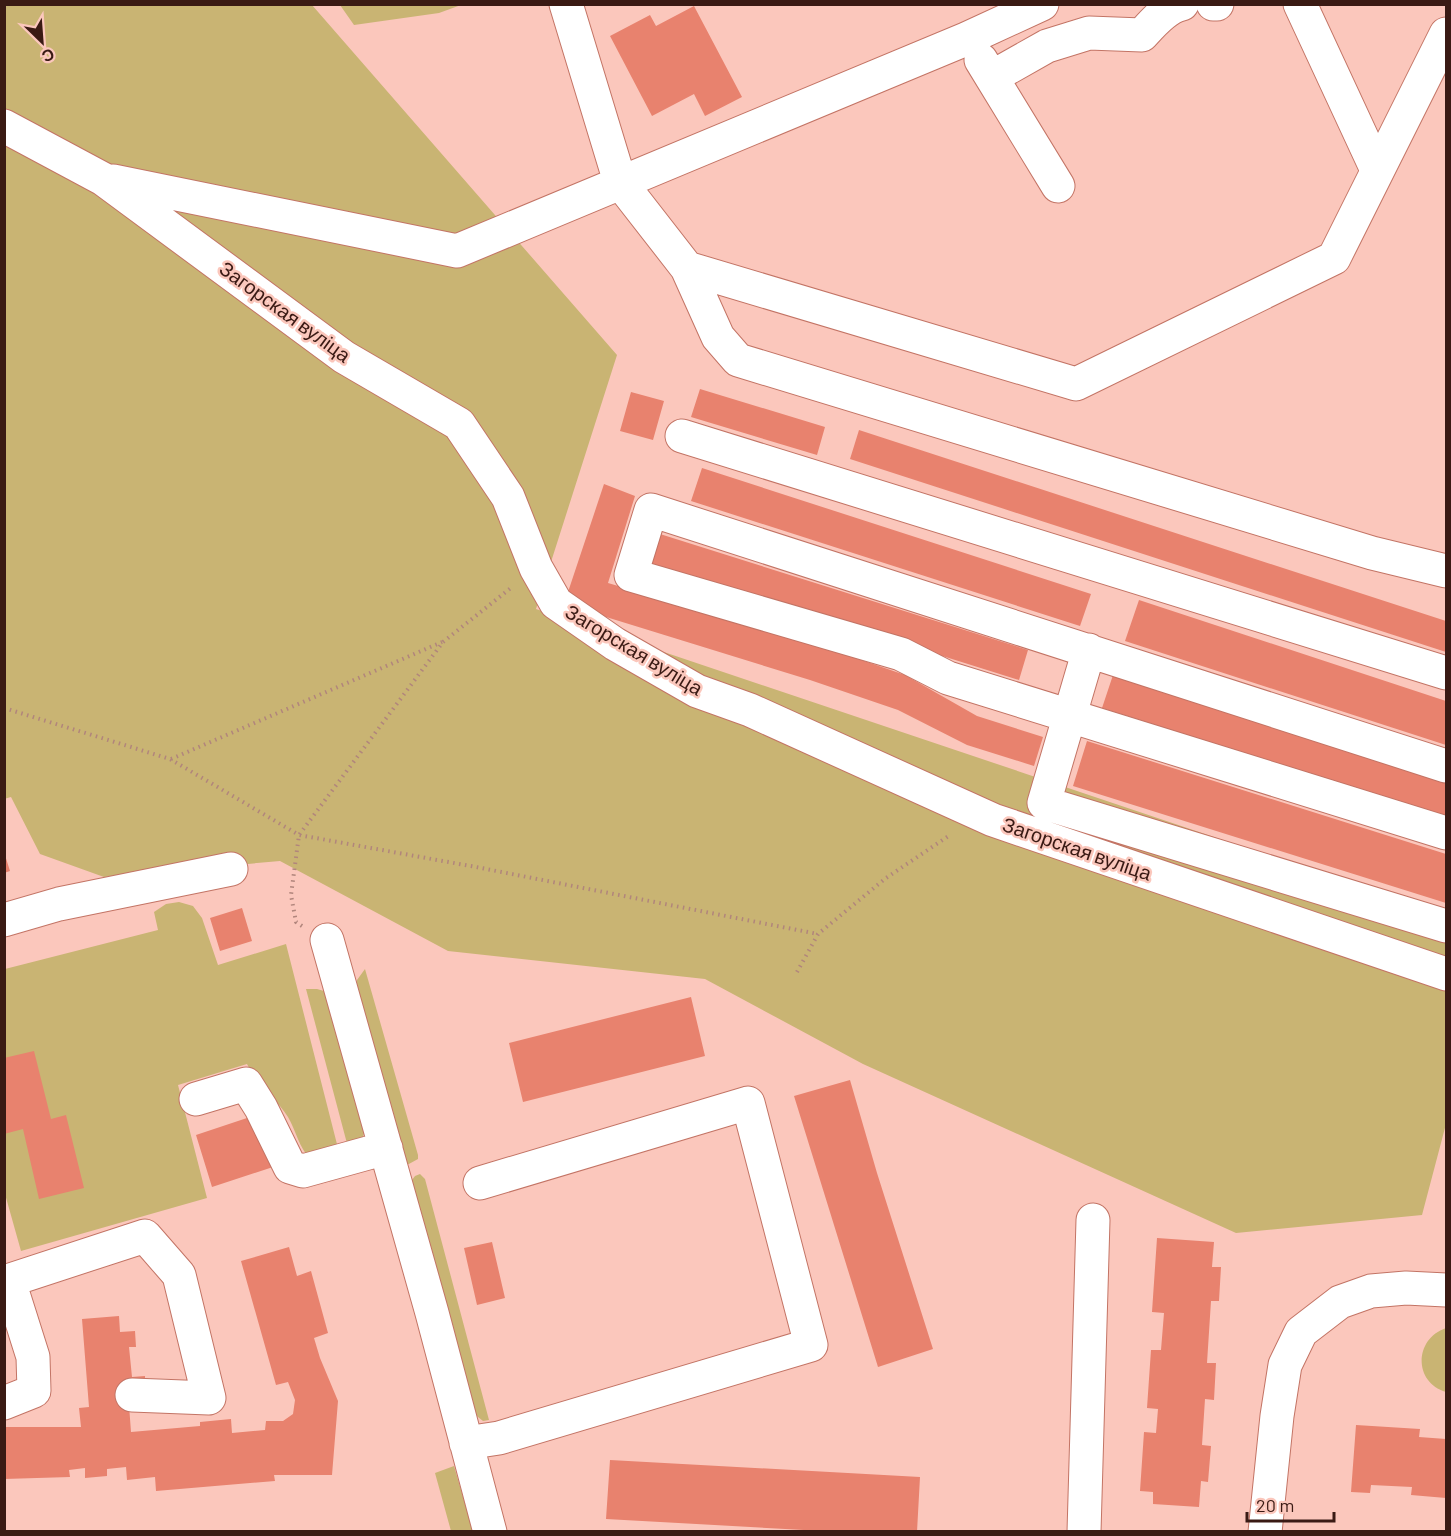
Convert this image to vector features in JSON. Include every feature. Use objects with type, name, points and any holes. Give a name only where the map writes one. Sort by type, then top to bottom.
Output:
[{"type":"street","points":[[566,4],[620,182],[687,268],[718,337],[738,360],[1372,553],[1446,571]]},
{"type":"street","points":[[103,179],[457,251],[966,39],[1042,4]]},
{"type":"street","points":[[992,77],[1047,46],[1089,33],[1142,34],[1158,18],[1182,4]]},
{"type":"street","points":[[1300,4],[1377,170]]},
{"type":"street","points":[[687,268],[1076,384],[1334,258],[1446,34]]},
{"type":"street","points":[[966,39],[992,77],[1058,186]]},
{"type":"street","name":"Загорская вуліца","points":[[4,126],[103,179],[344,357],[459,424],[508,497],[536,568],[556,603],[615,644],[697,691],[750,710],[993,820],[1446,974]]},
{"type":"street","points":[[682,435],[1446,673]]},
{"type":"street","points":[[1446,766],[651,510],[631,575],[901,654],[948,678],[1446,833]]},
{"type":"street","points":[[1089,650],[1044,803],[1446,926]]},
{"type":"street","points":[[4,920],[59,904],[231,868]]},
{"type":"street","points":[[327,940],[490,1532]]},
{"type":"street","points":[[196,1099],[246,1084],[261,1108],[290,1167],[303,1172],[386,1148]]},
{"type":"street","points":[[466,1443],[499,1438],[811,1345],[748,1103],[480,1183]]},
{"type":"street","points":[[1084,1532],[1093,1220]]},
{"type":"street","points":[[4,1403],[34,1390],[33,1357],[7,1282],[145,1236],[178,1275],[209,1398],[132,1395]]},
{"type":"street","points":[[1265,1532],[1277,1416],[1285,1365],[1301,1332],[1340,1302],[1371,1291],[1406,1288],[1446,1290]]},
{"type":"path","points":[[327,940],[296,922],[291,895],[299,835],[443,642],[536,568]]},
{"type":"path","points":[[170,759],[443,642]]},
{"type":"path","points":[[4,708],[170,759],[299,835],[487,869],[818,934]]},
{"type":"path","points":[[797,972],[818,934],[886,878],[954,832],[993,820]]},
{"type":"shaded area","points":[[4,5],[312,5],[617,355],[536,609],[1446,915],[1446,1124],[1422,1215],[1236,1233],[863,1064],[705,979],[448,951],[280,861],[104,877],[40,854],[11,797],[4,799]]},
{"type":"shaded area","points":[[340,5],[461,5],[439,13],[354,25]]},
{"type":"shaded area","points":[[179,902],[193,906],[202,918],[218,965],[286,944],[340,1156],[310,1159],[300,1144],[288,1117],[247,1064],[178,1085],[207,1198],[21,1251],[5,1194],[5,969],[158,930],[154,912],[166,904]]},
{"type":"shaded area","points":[[365,969],[418,1155],[418,1159],[407,1165],[356,992],[357,980]]},
{"type":"shaded area","points":[[306,989],[324,991],[364,1133],[362,1142],[349,1151]]},
{"type":"shaded area","points":[[420,1174],[425,1179],[489,1420],[483,1421],[473,1413],[409,1184],[415,1176]]},
{"type":"shaded area","points":[[1446,1328],[1446,1392],[1435,1387],[1428,1379],[1423,1370],[1422,1360],[1423,1350],[1428,1341],[1435,1333]]},
{"type":"shaded area","points":[[454,1466],[473,1531],[451,1531],[435,1473]]},
{"type":"building","points":[[694,6],[742,97],[705,116],[694,94],[652,116],[610,36],[650,15],[656,26]]},
{"type":"building","points":[[700,389],[825,427],[817,455],[691,417]]},
{"type":"building","points":[[631,392],[664,401],[653,440],[620,431]]},
{"type":"building","points":[[859,430],[1446,621],[1446,652],[850,459]]},
{"type":"building","points":[[702,468],[1091,594],[1080,626],[691,501]]},
{"type":"building","points":[[604,484],[635,496],[608,583],[815,644],[905,675],[977,716],[1043,737],[1034,766],[967,745],[898,710],[810,680],[564,604]]},
{"type":"building","points":[[660,534],[1028,650],[1019,680],[650,564]]},
{"type":"building","points":[[1139,600],[1446,701],[1446,745],[1125,641]]},
{"type":"building","points":[[1113,675],[1446,781],[1446,817],[1102,708]]},
{"type":"building","points":[[1087,741],[1446,854],[1446,903],[1073,786]]},
{"type":"building","points":[[4,852],[10,871],[4,873]]},
{"type":"building","points":[[242,908],[252,941],[220,951],[210,918]]},
{"type":"building","points":[[691,997],[705,1056],[523,1102],[509,1043]]},
{"type":"building","points":[[34,1051],[51,1119],[66,1115],[84,1188],[39,1199],[23,1129],[4,1134],[4,1058]]},
{"type":"building","points":[[850,1080],[933,1349],[878,1367],[794,1096]]},
{"type":"building","points":[[256,1115],[273,1167],[212,1187],[196,1135]]},
{"type":"building","points":[[1157,1238],[1214,1242],[1212,1267],[1221,1267],[1219,1301],[1211,1301],[1207,1363],[1216,1363],[1214,1400],[1205,1399],[1202,1445],[1211,1446],[1208,1482],[1201,1481],[1199,1507],[1153,1504],[1153,1492],[1140,1491],[1144,1432],[1156,1433],[1158,1409],[1147,1408],[1151,1350],[1161,1350],[1164,1313],[1152,1312]]},
{"type":"building","points":[[492,1242],[505,1298],[477,1305],[464,1248]]},
{"type":"building","points":[[289,1247],[297,1276],[311,1271],[328,1333],[314,1338],[338,1401],[332,1475],[274,1475],[275,1481],[156,1491],[155,1477],[127,1480],[126,1467],[107,1469],[107,1476],[85,1478],[85,1468],[69,1470],[70,1477],[4,1479],[4,1427],[81,1427],[79,1408],[89,1407],[82,1319],[119,1316],[120,1332],[135,1331],[136,1347],[129,1347],[132,1377],[145,1376],[145,1390],[128,1392],[131,1432],[200,1426],[200,1422],[231,1419],[232,1433],[265,1430],[266,1421],[283,1421],[293,1414],[295,1400],[288,1382],[276,1385],[241,1261]]},
{"type":"building","points":[[1356,1425],[1420,1429],[1419,1437],[1446,1439],[1446,1498],[1411,1495],[1412,1487],[1371,1485],[1370,1493],[1351,1492]]},
{"type":"building","points":[[610,1460],[920,1477],[917,1532],[841,1532],[606,1519]]}]
